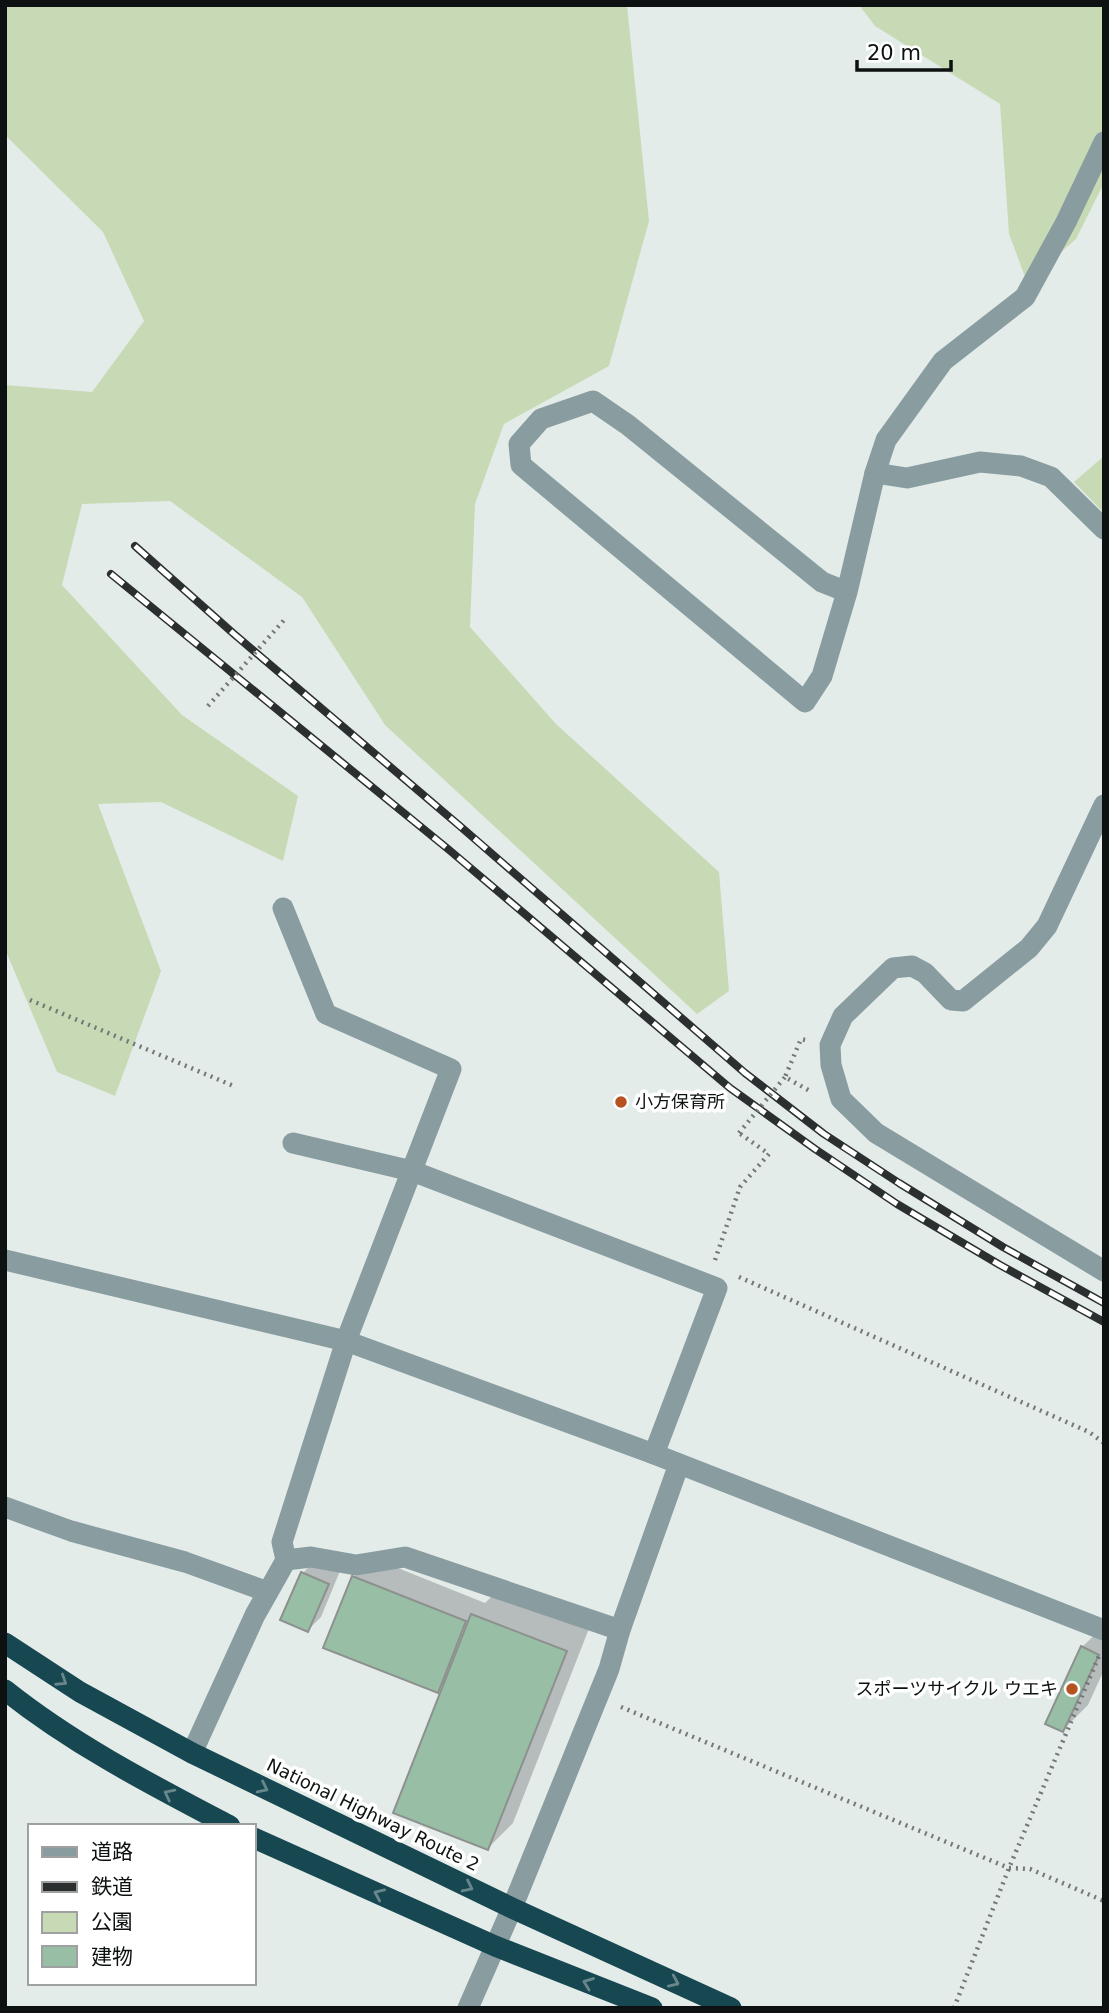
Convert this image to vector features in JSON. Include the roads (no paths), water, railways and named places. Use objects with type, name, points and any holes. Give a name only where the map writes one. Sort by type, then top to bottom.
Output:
[{"type":"highway","name":"National Highway Route 2","points":[[5,1643],[80,1692],[192,1753],[512,1908],[731,2008]]},
{"type":"highway","points":[[5,1690],[38,1716],[138,1778],[226,1824]]},
{"type":"highway","points":[[256,1839],[495,1946],[652,2008]]},
{"type":"street","points":[[847,592],[822,582],[628,425],[593,401],[541,419],[519,444],[521,465],[805,702],[822,677],[847,592],[875,473],[886,440],[943,361],[1025,297],[1066,222],[1104,142]]},
{"type":"street","points":[[875,473],[906,478],[980,462],[1021,466],[1051,477],[1104,529]]},
{"type":"street","points":[[1104,805],[1047,926],[1029,948],[963,1001],[951,1000],[925,973],[912,966],[893,968],[843,1016],[830,1045],[831,1065],[841,1099],[876,1133],[1104,1272]]},
{"type":"street","points":[[192,1753],[255,1615],[286,1560],[282,1542],[346,1340],[452,1069],[326,1014],[283,908]]},
{"type":"street","points":[[293,1143],[412,1171],[717,1288],[654,1454]]},
{"type":"street","points":[[5,1260],[346,1340],[654,1454],[1104,1630]]},
{"type":"street","points":[[468,2008],[598,1697],[679,1464]]},
{"type":"street","points":[[5,1507],[71,1531],[186,1562],[268,1592]]},
{"type":"street","points":[[286,1560],[311,1557],[356,1564],[405,1557],[620,1630]]},
{"type":"railway","points":[[135,546],[745,1073],[824,1134],[899,1183],[1003,1247],[1104,1303]]},
{"type":"railway","points":[[111,574],[448,849],[730,1088],[897,1204],[1104,1322]]},
{"type":"place","name":"小方保育所","points":[[621,1102]]},
{"type":"place","name":"スポーツサイクル ウエキ","points":[[1072,1689]]}]
